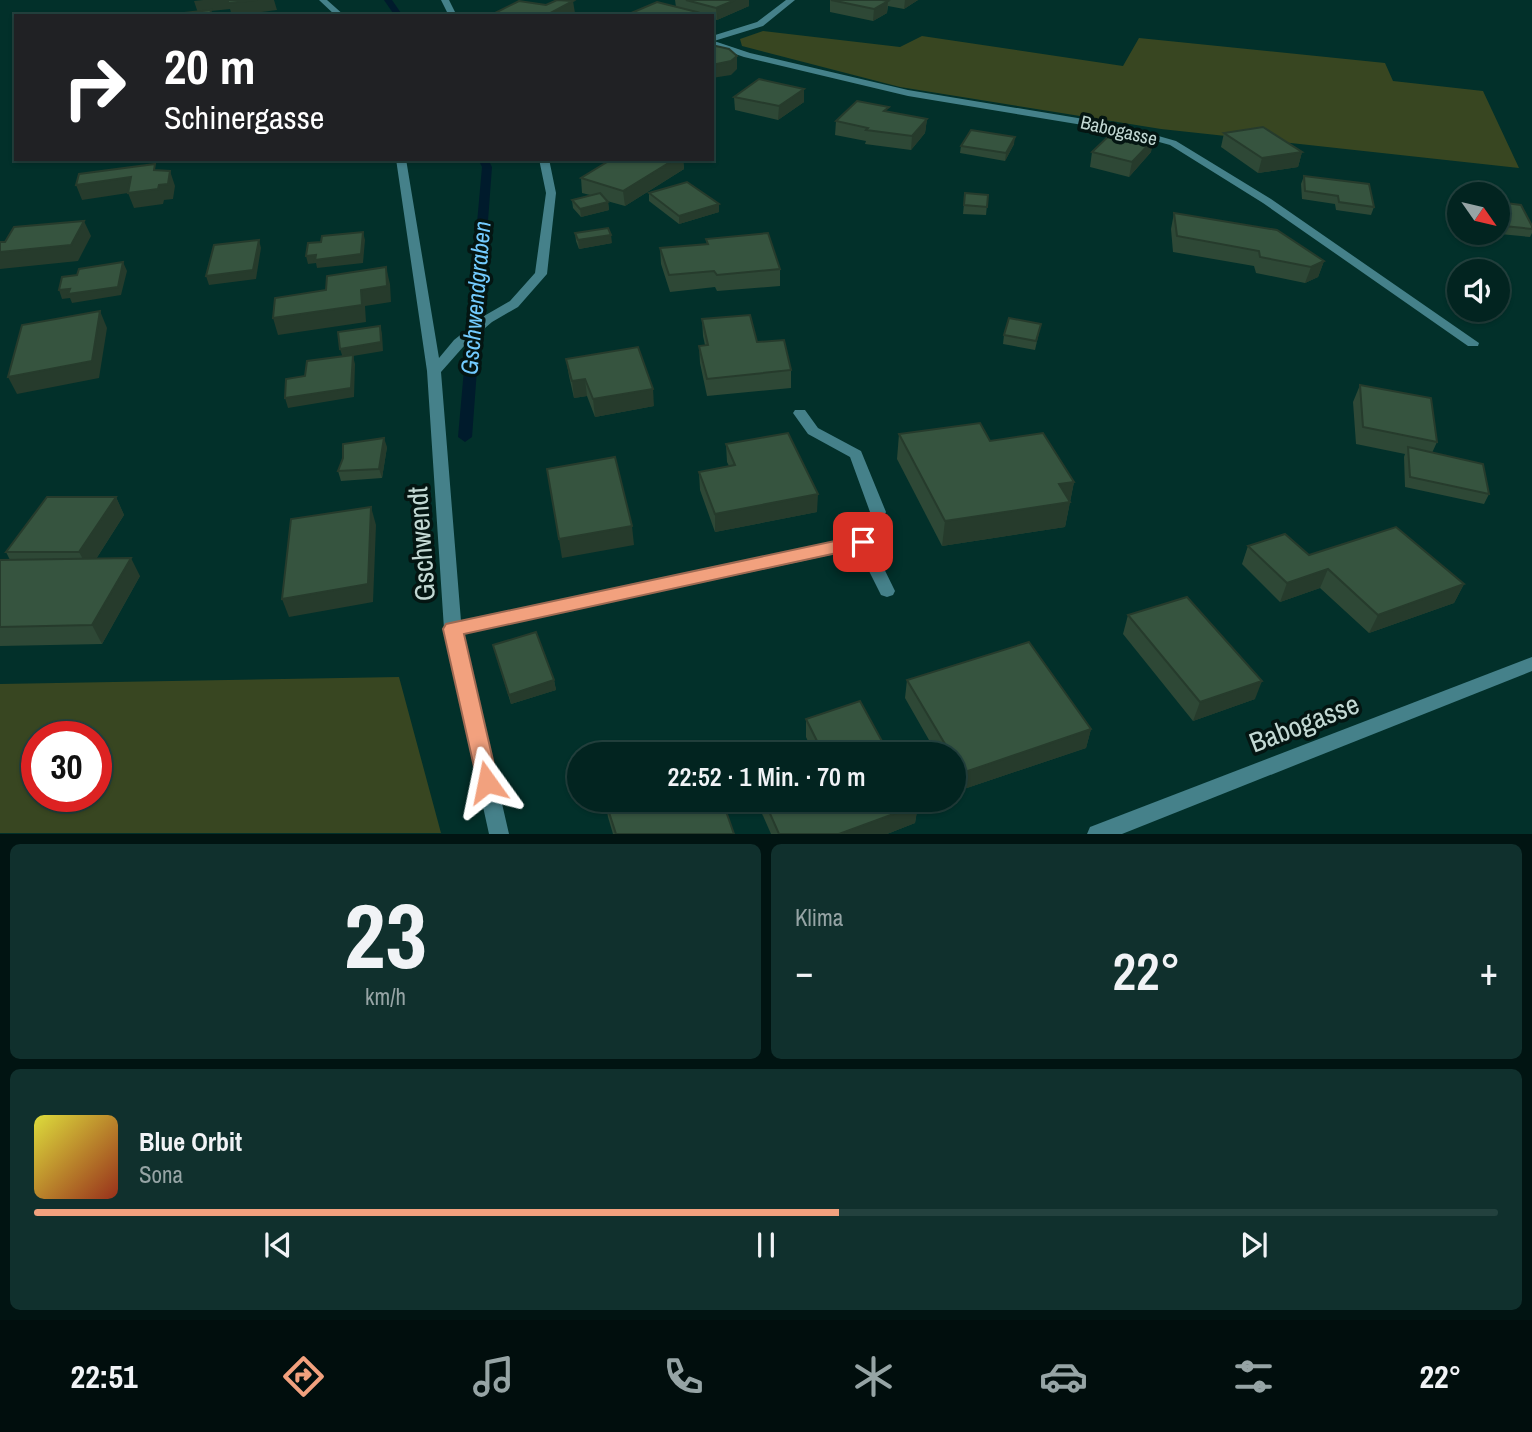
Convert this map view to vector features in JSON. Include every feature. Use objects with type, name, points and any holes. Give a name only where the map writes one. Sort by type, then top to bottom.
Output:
[{"type":"street","points":[[323,0],[339,14]]},
{"type":"street","points":[[714,40],[760,24],[791,0]]},
{"type":"street","name":"Babogasse","points":[[714,42],[747,55],[908,93],[1120,128],[1173,143],[1267,201],[1473,343]]},
{"type":"street","name":"Gschwendt","points":[[401,161],[434,371],[453,629],[499,834]]},
{"type":"street","points":[[434,371],[459,343],[488,319],[514,304],[541,274],[551,193],[544,161]]},
{"type":"street","points":[[800,413],[813,431],[856,454],[878,512],[863,542]]},
{"type":"street","points":[[453,629],[863,542]]},
{"type":"street","points":[[863,542],[887,591]]},
{"type":"street","name":"Babogasse","points":[[1097,834],[1532,664]]},
{"type":"green space","points":[[763,31],[900,47],[922,36],[1123,66],[1139,38],[1385,63],[1393,81],[1483,91],[1519,168],[1161,129],[900,87],[742,46],[740,39]]},
{"type":"green space","points":[[399,677],[441,833],[0,833],[0,684]]},
{"type":"building","points":[[228,0],[257,0],[228,3]]},
{"type":"building","points":[[557,0],[573,1],[549,14],[493,14],[519,1],[546,5]]},
{"type":"building","points":[[686,0],[735,0],[716,8]]},
{"type":"building","points":[[831,0],[882,0],[888,1],[874,9]]},
{"type":"building","points":[[657,2],[697,12],[693,14],[629,14]]},
{"type":"building","points":[[211,10],[210,14],[176,14]]},
{"type":"building","points":[[714,46],[729,49],[737,56],[731,61],[714,65]]},
{"type":"building","points":[[759,79],[804,89],[779,106],[734,97]]},
{"type":"building","points":[[857,101],[889,107],[884,111],[927,119],[912,136],[866,130],[868,128],[836,121]]},
{"type":"building","points":[[1263,127],[1302,152],[1262,158],[1224,133]]},
{"type":"building","points":[[1116,129],[1155,138],[1132,162],[1092,152]]},
{"type":"building","points":[[971,130],[1015,137],[1006,153],[961,146]]},
{"type":"building","points":[[609,161],[672,161],[623,191],[581,178]]},
{"type":"building","points":[[155,164],[154,170],[170,171],[168,184],[159,185],[158,189],[128,193],[131,177],[76,185],[79,174]]},
{"type":"building","points":[[1304,176],[1369,184],[1374,207],[1339,202],[1338,196],[1305,191]]},
{"type":"building","points":[[687,182],[719,204],[679,216],[649,193]]},
{"type":"building","points":[[600,193],[608,202],[580,209],[572,200]]},
{"type":"building","points":[[965,193],[988,195],[987,207],[964,205]]},
{"type":"building","points":[[1510,204],[1521,205],[1532,229],[1510,227]]},
{"type":"building","points":[[1174,213],[1277,230],[1324,261],[1311,267],[1260,257],[1259,251],[1177,236]]},
{"type":"building","points":[[84,221],[71,245],[0,252],[0,242],[5,242],[14,227]]},
{"type":"building","points":[[608,228],[611,235],[578,240],[575,233]]},
{"type":"building","points":[[363,232],[361,254],[315,260],[316,255],[306,256],[308,243],[321,242],[322,236]]},
{"type":"building","points":[[768,233],[780,269],[717,275],[714,271],[669,275],[660,248],[708,244],[706,239]]},
{"type":"building","points":[[259,240],[253,270],[206,276],[214,245]]},
{"type":"building","points":[[123,262],[118,287],[68,294],[70,289],[59,290],[62,277],[77,275],[79,269]]},
{"type":"building","points":[[386,267],[387,286],[361,290],[362,305],[273,318],[275,298],[326,290],[327,276]]},
{"type":"building","points":[[100,311],[92,361],[8,377],[22,325]]},
{"type":"building","points":[[750,315],[757,342],[784,340],[791,370],[707,379],[699,346],[708,345],[702,319]]},
{"type":"building","points":[[1009,318],[1041,324],[1036,341],[1004,335]]},
{"type":"building","points":[[380,326],[381,342],[340,349],[338,332]]},
{"type":"building","points":[[638,347],[653,389],[593,399],[585,379],[572,381],[566,359]]},
{"type":"building","points":[[353,355],[351,388],[285,398],[286,379],[305,376],[307,361]]},
{"type":"building","points":[[1360,385],[1431,398],[1437,442],[1363,427]]},
{"type":"building","points":[[980,423],[990,441],[1043,433],[1074,482],[1059,484],[1070,502],[945,521],[899,434]]},
{"type":"building","points":[[788,433],[818,494],[715,514],[699,472],[735,465],[726,444]]},
{"type":"building","points":[[384,438],[379,469],[338,471],[343,458],[343,444]]},
{"type":"building","points":[[1408,447],[1483,464],[1489,494],[1410,477]]},
{"type":"building","points":[[615,457],[632,526],[559,539],[547,469]]},
{"type":"building","points":[[47,497],[116,497],[79,552],[6,552]]},
{"type":"building","points":[[371,507],[368,584],[282,599],[291,519]]},
{"type":"building","points":[[1396,527],[1464,584],[1378,615],[1328,569],[1287,583],[1248,546],[1285,534],[1309,555]]},
{"type":"building","points":[[131,558],[92,625],[0,627],[0,560]]},
{"type":"building","points":[[1187,597],[1262,681],[1200,702],[1128,615]]},
{"type":"building","points":[[536,632],[554,680],[509,695],[493,645]]},
{"type":"building","points":[[1029,642],[1091,729],[966,772],[966,742],[944,742],[907,680]]},
{"type":"building","points":[[860,701],[882,742],[818,742],[806,719]]},
{"type":"building","points":[[609,812],[726,812],[734,834],[616,834]]},
{"type":"building","points":[[769,812],[899,812],[839,834],[779,834]]},
{"type":"waterway","name":"Gschwendgraben","points":[[388,0],[398,14]]},
{"type":"waterway","name":"Gschwendgraben","points":[[465,437],[487,167],[484,161]]},
{"type":"route","points":[[487,782],[453,629],[863,542]]}]
